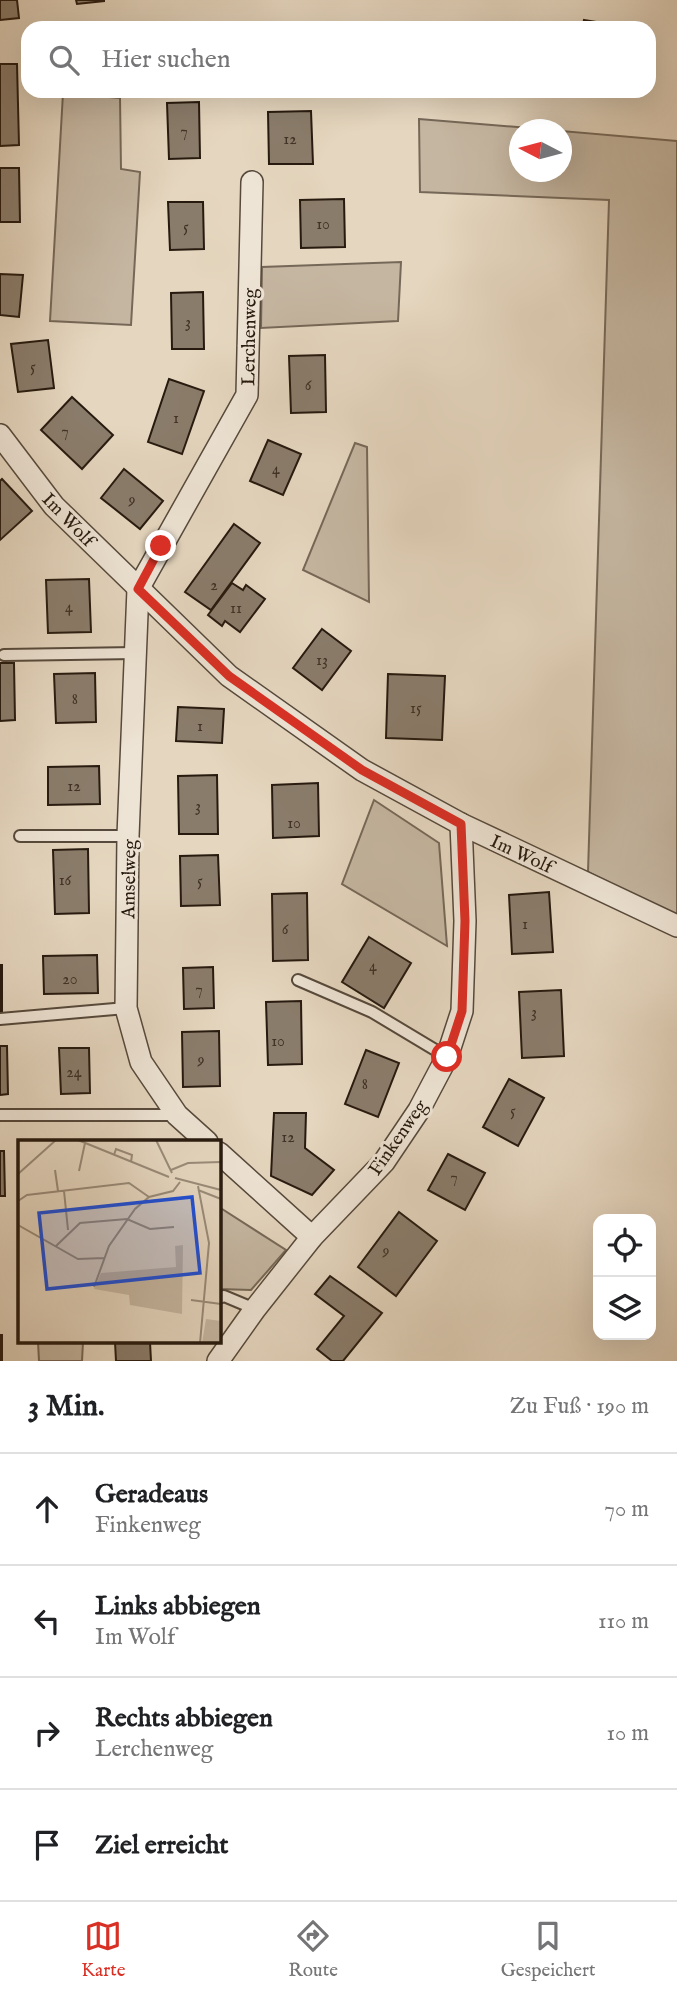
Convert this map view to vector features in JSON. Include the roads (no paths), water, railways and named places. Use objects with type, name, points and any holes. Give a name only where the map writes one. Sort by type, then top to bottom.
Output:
[{"type":"street","name":"Lerchenweg","points":[[138,589],[247,395],[252,182]]},
{"type":"street","name":"Im Wolf","points":[[0,435],[54,506],[229,676],[362,770],[461,824],[677,926]]},
{"type":"street","name":"Amselweg","points":[[138,589],[128,836],[126,1008],[141,1062],[177,1115],[205,1140]]},
{"type":"street","name":"Finkenweg","points":[[218,1361],[312,1237],[384,1162],[419,1110],[447,1057],[462,1011],[465,921],[461,824]]},
{"type":"street","points":[[220,1154],[312,1237]]},
{"type":"lane","points":[[4,655],[136,653]]},
{"type":"lane","points":[[20,836],[128,836]]},
{"type":"lane","points":[[298,980],[372,1012],[447,1057]]},
{"type":"lane","points":[[0,1019],[126,1008]]},
{"type":"lane","points":[[0,1115],[177,1115]]},
{"type":"lane","points":[[220,1298],[224,1296],[255,1309]]}]
